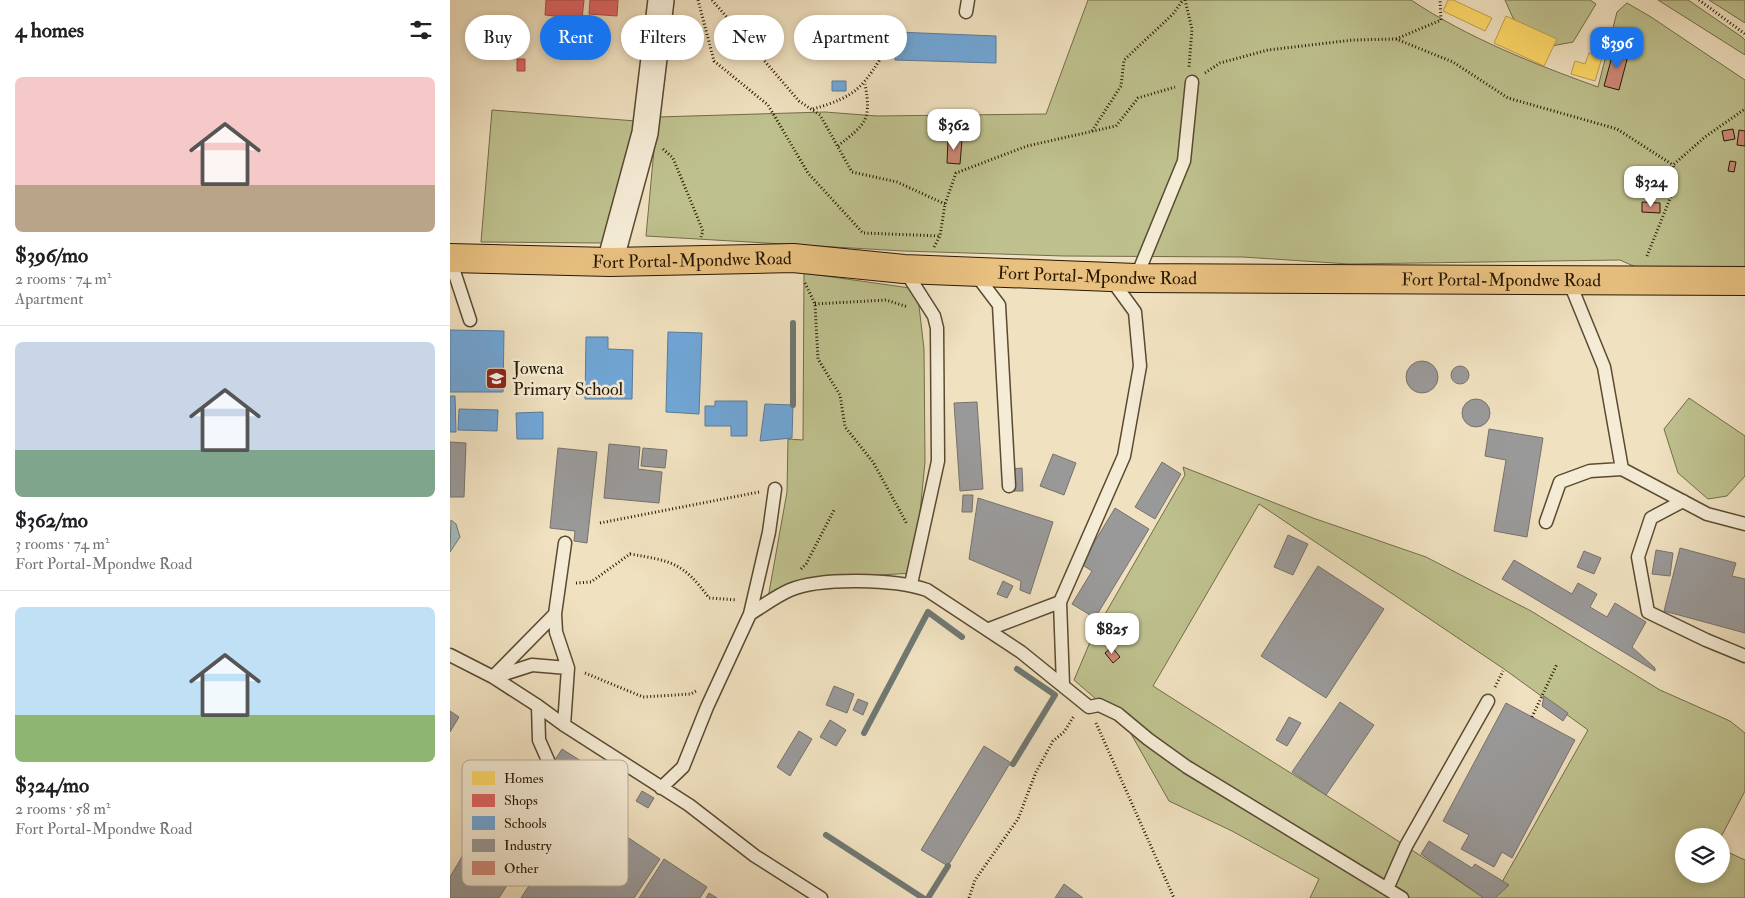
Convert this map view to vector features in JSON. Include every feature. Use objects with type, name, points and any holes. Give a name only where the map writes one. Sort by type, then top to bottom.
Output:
[{"type":"highway","name":"Fort Portal-Mpondwe Road","points":[[450,258],[610,262],[793,258],[914,269],[973,270],[1123,278],[1745,281]]},
{"type":"street","points":[[610,262],[645,133],[661,0]]},
{"type":"lane","points":[[1063,685],[1060,602],[1124,456],[1140,366],[1135,312],[1123,278],[1184,161],[1192,82]]},
{"type":"lane","points":[[450,258],[470,320]]},
{"type":"lane","points":[[911,584],[938,461],[937,328],[934,316],[914,269]]},
{"type":"lane","points":[[973,270],[999,305],[1009,486]]},
{"type":"lane","points":[[1568,281],[1604,367],[1622,469]]},
{"type":"lane","points":[[1546,522],[1560,482],[1590,471],[1622,469],[1707,514],[1745,524]]},
{"type":"lane","points":[[661,788],[683,767],[752,608],[769,532],[776,490]]},
{"type":"lane","points":[[1683,501],[1651,518],[1638,557],[1648,612],[1706,640],[1745,656]]},
{"type":"lane","points":[[564,725],[568,668],[556,632],[555,614],[565,542]]},
{"type":"lane","points":[[752,608],[790,590],[844,580],[911,584],[927,590],[989,629],[1086,704],[1099,705],[1118,714],[1148,740],[1187,767],[1402,898]]},
{"type":"lane","points":[[989,629],[1060,602]]},
{"type":"lane","points":[[493,677],[555,614]]},
{"type":"lane","points":[[450,655],[493,677],[618,760]]},
{"type":"lane","points":[[493,677],[532,665],[568,668]]},
{"type":"lane","points":[[1387,889],[1406,846],[1488,701]]},
{"type":"lane","points":[[538,706],[539,740],[548,760]]},
{"type":"lane","points":[[628,767],[688,805],[755,856],[821,898]]},
{"type":"path","points":[[698,0],[714,61],[768,105],[808,173],[862,233],[940,236]]},
{"type":"path","points":[[712,0],[799,101],[820,115],[852,172],[897,182],[945,204]]},
{"type":"path","points":[[1184,0],[1192,29],[1188,63],[1192,82]]},
{"type":"path","points":[[1092,132],[1121,86],[1124,60],[1173,14],[1184,0]]},
{"type":"path","points":[[914,269],[940,236],[945,204],[956,173],[1027,146],[1116,126],[1138,98],[1192,82],[1220,63],[1268,50],[1353,40],[1396,38],[1441,20],[1440,0]]},
{"type":"path","points":[[1699,0],[1745,34]]},
{"type":"path","points":[[1396,38],[1453,62],[1508,98],[1617,128],[1673,165],[1676,184],[1653,247],[1640,269],[1619,279]]},
{"type":"path","points":[[812,110],[840,102],[864,84],[880,60]]},
{"type":"path","points":[[838,146],[863,125],[869,106],[864,84]]},
{"type":"path","points":[[1673,165],[1705,137],[1745,109]]},
{"type":"path","points":[[645,133],[673,158],[703,231],[693,259]]},
{"type":"path","points":[[793,258],[815,304],[818,359],[840,395],[845,427],[873,462],[920,546]]},
{"type":"path","points":[[815,304],[886,300],[934,316]]},
{"type":"path","points":[[600,523],[776,490]]},
{"type":"path","points":[[794,575],[806,564],[834,510]]},
{"type":"path","points":[[559,588],[582,582],[591,582],[630,554],[670,561],[696,579],[709,598],[752,608]]},
{"type":"path","points":[[1532,717],[1556,664]]},
{"type":"path","points":[[568,668],[578,670],[643,697],[691,694],[720,678]]},
{"type":"path","points":[[969,898],[975,880],[1018,819],[1036,772],[1053,741],[1064,732],[1086,704],[1174,898]]},
{"type":"green space","points":[[1088,0],[1411,0],[1478,38],[1598,87],[1617,12],[1627,3],[1745,80],[1745,268],[1640,269],[1620,260],[1349,264],[1243,257],[1064,256],[903,251],[646,236],[657,117],[825,112],[877,116],[1046,114]]},
{"type":"green space","points":[[1505,0],[1590,0],[1596,4],[1573,42],[1546,47],[1513,18]]},
{"type":"green space","points":[[1658,0],[1688,0],[1742,37],[1745,40],[1745,55]]},
{"type":"green space","points":[[1709,0],[1745,0],[1745,23]]},
{"type":"green space","points":[[492,110],[636,121],[615,232],[601,243],[481,242]]},
{"type":"green space","points":[[804,273],[917,289],[924,349],[925,462],[914,573],[827,578],[768,598],[787,492],[788,439],[803,440]]},
{"type":"green space","points":[[1689,398],[1745,436],[1745,476],[1727,496],[1708,499],[1678,473],[1664,429]]},
{"type":"green space","points":[[1183,467],[1313,518],[1426,557],[1531,611],[1660,690],[1730,721],[1745,733],[1745,791],[1726,828],[1675,828],[1675,883],[1730,883],[1730,853],[1745,860],[1745,898],[1493,898],[1588,730],[1504,669],[1259,504],[1153,686],[1361,817],[1484,898],[1310,898],[1319,879],[1232,831],[1169,801],[1126,725],[1074,680],[1093,635],[1185,475]]},
{"type":"water","points":[[451,520],[456,524],[460,537],[450,552]]},
{"type":"building: Homes","points":[[1448,0],[1453,0],[1492,18],[1485,31],[1443,11]]},
{"type":"building: Homes","points":[[1506,16],[1557,39],[1544,66],[1494,43]]},
{"type":"building: Homes","points":[[1589,53],[1602,58],[1595,81],[1571,74],[1575,61],[1585,64]]},
{"type":"building: Shops","points":[[546,0],[584,0],[582,15],[545,15]]},
{"type":"building: Shops","points":[[590,0],[618,0],[617,16],[589,14]]},
{"type":"building: Shops","points":[[517,60],[525,60],[525,71],[517,71]]},
{"type":"building: Schools","points":[[907,32],[996,36],[996,63],[895,60],[907,60]]},
{"type":"building: Schools","points":[[832,81],[846,81],[846,91],[832,91]]},
{"type":"building: Schools","points":[[450,330],[504,331],[503,392],[450,392]]},
{"type":"building: Schools","points":[[668,332],[702,333],[699,414],[666,412]]},
{"type":"building: Schools","points":[[586,337],[608,337],[608,349],[633,350],[632,399],[585,399]]},
{"type":"building: Schools","points":[[450,396],[455,396],[456,432],[450,432]]},
{"type":"building: Schools","points":[[715,401],[747,401],[747,436],[731,436],[731,426],[705,426],[705,406],[715,406]]},
{"type":"building: Schools","points":[[765,404],[793,405],[792,438],[760,441]]},
{"type":"building: Schools","points":[[459,409],[498,410],[497,431],[458,430]]},
{"type":"building: Schools","points":[[543,412],[543,439],[517,439],[516,413]]},
{"type":"building: Industry","points":[[1422,361],[1428,362],[1433,366],[1437,371],[1437,383],[1433,388],[1428,392],[1422,393],[1416,392],[1411,388],[1407,383],[1406,377],[1407,371],[1411,366],[1416,362]]},
{"type":"building: Industry","points":[[1460,366],[1466,369],[1469,375],[1466,381],[1460,384],[1454,381],[1451,375],[1454,369]]},
{"type":"building: Industry","points":[[1476,399],[1486,403],[1490,413],[1486,423],[1476,427],[1466,423],[1462,413],[1466,403]]},
{"type":"building: Industry","points":[[977,402],[983,489],[960,491],[954,403]]},
{"type":"building: Industry","points":[[1489,429],[1543,438],[1527,537],[1494,531],[1506,460],[1485,456]]},
{"type":"building: Industry","points":[[450,442],[466,443],[464,497],[450,497]]},
{"type":"building: Industry","points":[[609,444],[640,447],[638,469],[662,472],[659,503],[604,498]]},
{"type":"building: Industry","points":[[558,448],[597,452],[587,543],[574,541],[575,531],[550,528]]},
{"type":"building: Industry","points":[[643,448],[667,450],[665,468],[641,466]]},
{"type":"building: Industry","points":[[1053,454],[1076,463],[1064,495],[1040,486]]},
{"type":"building: Industry","points":[[1162,462],[1181,474],[1155,519],[1135,507]]},
{"type":"building: Industry","points":[[1022,468],[1023,491],[1013,491],[1011,469]]},
{"type":"building: Industry","points":[[963,495],[973,495],[972,512],[962,512]]},
{"type":"building: Industry","points":[[978,498],[1053,522],[1030,594],[1020,590],[1021,581],[969,559]]},
{"type":"building: Industry","points":[[1115,508],[1149,529],[1095,618],[1072,604],[1092,571],[1081,564]]},
{"type":"building: Industry","points":[[1288,535],[1308,544],[1293,575],[1274,567]]},
{"type":"building: Industry","points":[[1680,548],[1736,563],[1732,576],[1745,579],[1745,633],[1664,611]]},
{"type":"building: Industry","points":[[1656,550],[1673,553],[1670,576],[1652,574]]},
{"type":"building: Industry","points":[[1584,551],[1601,558],[1594,574],[1577,567]]},
{"type":"building: Industry","points":[[1514,560],[1572,594],[1578,583],[1597,594],[1590,607],[1607,617],[1615,603],[1646,622],[1632,647],[1655,668],[1655,671],[1502,579]]},
{"type":"building: Industry","points":[[1318,566],[1384,609],[1326,698],[1261,656]]},
{"type":"building: Industry","points":[[1003,581],[1013,586],[1007,598],[997,594]]},
{"type":"building: Industry","points":[[834,686],[854,694],[847,713],[826,705]]},
{"type":"building: Industry","points":[[1544,696],[1568,713],[1563,721],[1542,706]]},
{"type":"building: Industry","points":[[858,699],[868,703],[863,715],[853,710]]},
{"type":"building: Industry","points":[[1340,702],[1374,725],[1326,795],[1292,772]]},
{"type":"building: Industry","points":[[1506,703],[1575,740],[1512,858],[1502,852],[1494,867],[1461,849],[1469,835],[1443,821]]},
{"type":"building: Industry","points":[[450,711],[459,717],[450,732]]},
{"type":"building: Industry","points":[[1289,717],[1301,723],[1287,746],[1276,740]]},
{"type":"building: Industry","points":[[830,720],[846,730],[836,746],[820,737]]},
{"type":"building: Industry","points":[[799,731],[812,739],[790,776],[777,767]]},
{"type":"building: Industry","points":[[984,746],[1013,764],[1009,765],[948,866],[921,850]]},
{"type":"building: Industry","points":[[562,749],[579,760],[555,760]]},
{"type":"building: Industry","points":[[642,791],[654,798],[648,808],[636,801]]},
{"type":"building: Industry","points":[[628,838],[660,859],[634,898],[521,898],[529,886],[628,886]]},
{"type":"building: Industry","points":[[1429,841],[1472,868],[1475,864],[1509,885],[1495,898],[1484,898],[1421,854]]},
{"type":"building: Industry","points":[[462,857],[462,886],[507,886],[499,898],[450,898],[450,877]]},
{"type":"building: Industry","points":[[664,859],[707,887],[700,898],[639,898]]},
{"type":"building: Industry","points":[[1064,884],[1083,898],[1055,898]]},
{"type":"building: Industry","points":[[709,893],[717,898],[706,898]]},
{"type":"building: Other","points":[[1614,49],[1629,52],[1619,90],[1604,86]]},
{"type":"building: Other","points":[[1733,129],[1735,139],[1724,141],[1722,131]]},
{"type":"building: Other","points":[[1739,130],[1745,131],[1745,146],[1737,145]]},
{"type":"building: Other","points":[[948,139],[962,140],[960,164],[947,163]]},
{"type":"building: Other","points":[[1730,161],[1736,162],[1734,172],[1728,171]]},
{"type":"building: Other","points":[[1642,202],[1660,203],[1660,213],[1642,212]]},
{"type":"building: Other","points":[[1112,647],[1120,657],[1113,663],[1105,653]]},
{"type":"waterway","points":[[793,323],[793,405]]},
{"type":"waterway","points":[[864,733],[928,612],[962,637]]},
{"type":"waterway","points":[[1013,764],[1055,695],[1017,669]]},
{"type":"waterway","points":[[826,835],[923,898]]},
{"type":"waterway","points":[[928,898],[948,866]]},
{"type":"place","name":"Jowena Primary School","points":[[497,378]]}]
